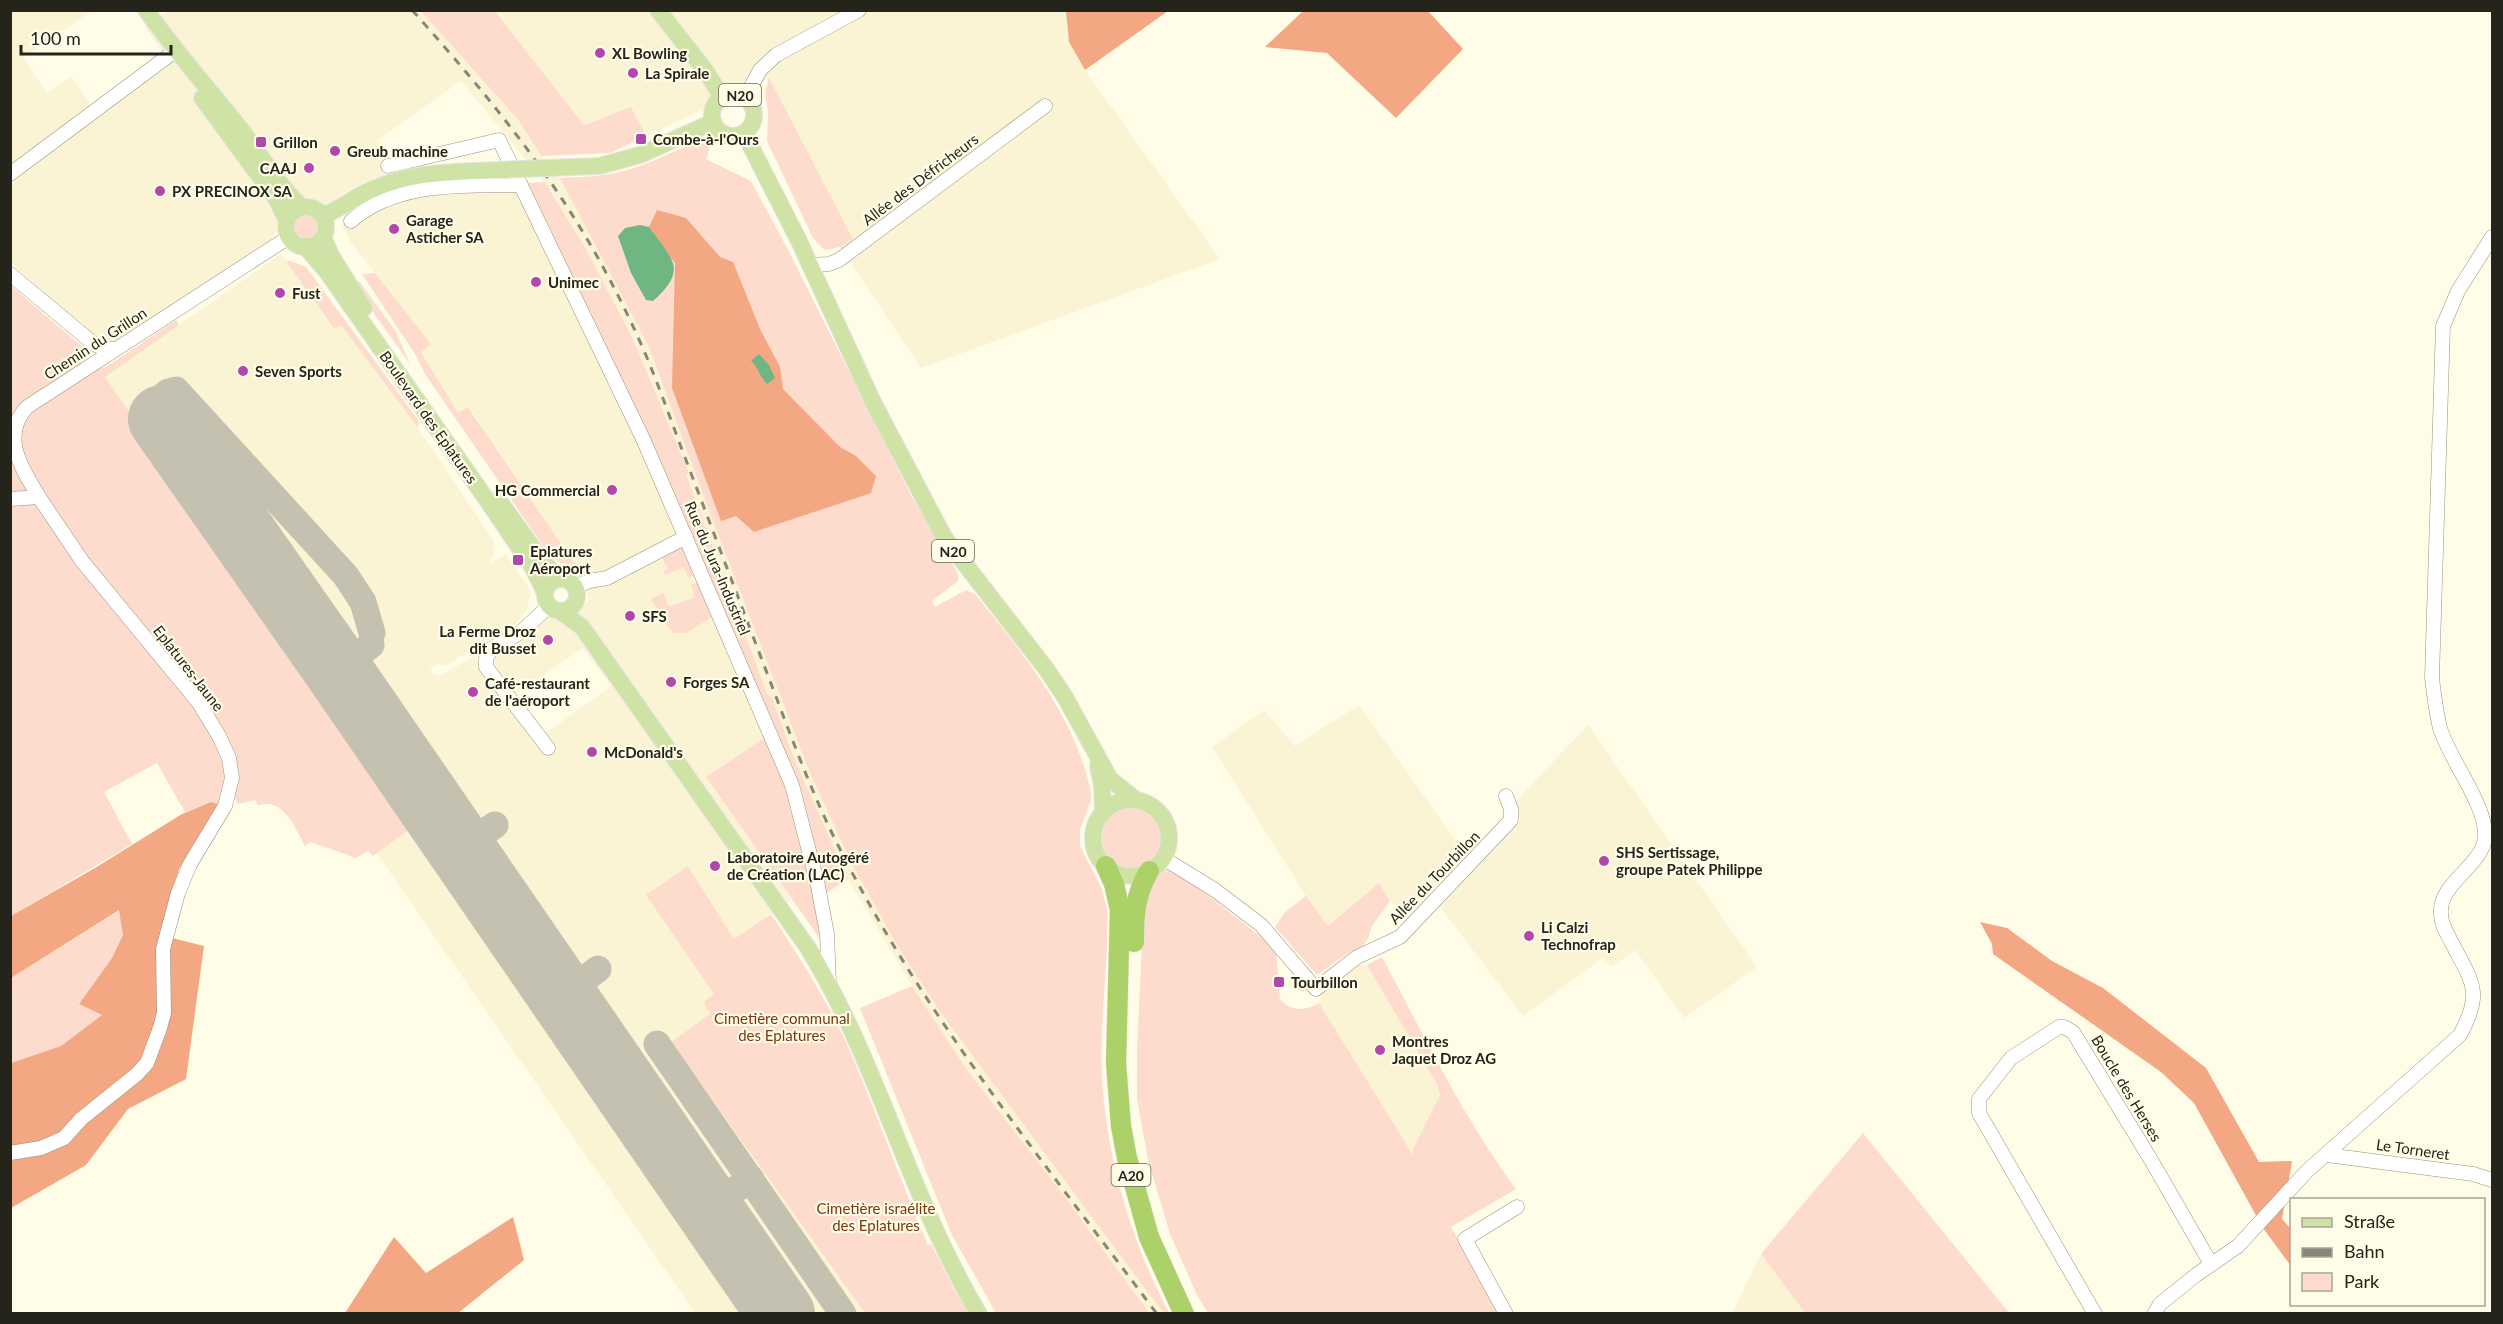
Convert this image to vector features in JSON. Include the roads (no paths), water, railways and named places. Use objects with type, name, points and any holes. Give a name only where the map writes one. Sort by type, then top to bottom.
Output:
[{"type":"highway","name":"A20","points":[[1156,864],[1140,887],[1134,911],[1130,1065],[1134,1124],[1146,1182],[1160,1230],[1185,1287],[1200,1314]]},
{"type":"highway","name":"A20","points":[[1106,866],[1114,884],[1120,910],[1116,1063],[1121,1126],[1127,1158],[1149,1237],[1184,1314]]},
{"type":"main road","points":[[146,10],[174,51],[192,85],[277,200],[288,229],[294,243],[305,246],[317,243],[323,237],[326,225],[323,216],[314,208],[302,207],[294,211],[288,229]]},
{"type":"main road","name":"N20","points":[[658,10],[705,70],[722,97]]},
{"type":"main road","points":[[174,51],[196,73],[255,147],[287,192],[302,207]]},
{"type":"main road","name":"N20","points":[[736,94],[745,98],[752,107],[754,118],[744,132],[739,135],[726,135],[716,128],[713,122],[713,108],[722,97],[736,94]]},
{"type":"main road","points":[[323,216],[378,187],[410,177],[438,172],[599,166],[640,155],[713,122]]},
{"type":"main road","name":"N20","points":[[744,132],[810,265],[878,411],[944,537],[1047,670],[1098,759],[1117,786],[1136,800],[1153,807],[1165,822],[1169,840],[1156,864]]},
{"type":"main road","name":"Boulevard des Eplatures","points":[[323,237],[332,257],[360,303],[541,559],[559,579]]},
{"type":"main road","name":"Boulevard des Eplatures","points":[[305,246],[327,272],[487,500],[533,568],[551,603],[582,627],[808,948],[829,983],[871,1071],[938,1238],[979,1314]]},
{"type":"main road","points":[[559,579],[570,581],[575,595],[569,609],[551,603],[548,585],[559,579]]},
{"type":"main road","name":"Boulevard des Eplatures","points":[[575,595],[582,627]]},
{"type":"main road","name":"N20","points":[[1098,759],[1103,813],[1095,828],[1094,844],[1106,866]]},
{"type":"main road","points":[[1103,813],[1118,802],[1136,800]]},
{"type":"main road","points":[[1106,866],[1114,872],[1132,876],[1156,864]]},
{"type":"street","points":[[745,98],[760,70],[776,55],[859,10]]},
{"type":"street","points":[[10,174],[174,51]]},
{"type":"street","name":"Allée des Défricheurs","points":[[810,265],[833,263],[854,250],[1044,106]]},
{"type":"street","name":"Rue du Jura-Industriel","points":[[388,166],[499,140],[644,441],[792,785],[818,886],[827,934],[829,983]]},
{"type":"street","points":[[351,221],[376,204],[425,189],[521,185]]},
{"type":"street","name":"Chemin du Grillon","points":[[39,497],[15,454],[13,436],[16,421],[27,407],[288,229]]},
{"type":"street","points":[[2154,1314],[2160,1304],[2238,1246],[2307,1171],[2460,1035],[2474,1001],[2473,985],[2442,925],[2440,910],[2446,894],[2482,849],[2485,836],[2482,818],[2440,729],[2432,678],[2443,326],[2458,291],[2493,237]]},
{"type":"street","points":[[10,274],[94,344],[104,349],[114,349]]},
{"type":"street","points":[[10,500],[39,497]]},
{"type":"street","name":"Eplatures-Jaune","points":[[10,1153],[41,1148],[64,1138],[81,1119],[137,1074],[147,1063],[164,1013],[163,949],[178,893],[190,864],[225,807],[232,778],[229,759],[219,736],[199,703],[82,561],[39,497]]},
{"type":"street","points":[[575,595],[589,581],[607,578],[686,537]]},
{"type":"street","points":[[548,748],[486,667],[488,653],[492,648],[520,632],[551,603]]},
{"type":"street","name":"Allée du Tourbillon","points":[[1156,864],[1215,890],[1261,925],[1316,989],[1357,957],[1400,937],[1511,820],[1511,809],[1506,796]]},
{"type":"street","name":"Boucle des Herses","points":[[2095,1314],[1978,1107],[1982,1094],[2011,1058],[2059,1027],[2073,1032],[2211,1264]]},
{"type":"street","name":"Le Torneret","points":[[2327,1155],[2440,1169],[2473,1174],[2493,1180]]},
{"type":"street","points":[[1506,1314],[1464,1239],[1517,1207]]},
{"type":"railway","points":[[412,10],[476,84],[533,157],[608,276],[651,367],[812,787],[830,829],[864,894],[940,1019],[1025,1138],[1157,1314]]},
{"type":"place","name":"XL Bowling","points":[[600,53]]},
{"type":"place","name":"La Spirale","points":[[633,73]]},
{"type":"place","name":"Combe-à-l'Ours","points":[[641,139]]},
{"type":"place","name":"Grillon","points":[[261,142]]},
{"type":"place","name":"Greub machine","points":[[335,151]]},
{"type":"place","name":"CAAJ","points":[[309,168]]},
{"type":"place","name":"PX PRECINOX SA","points":[[160,191]]},
{"type":"place","name":"Garage Asticher SA","points":[[394,229]]},
{"type":"place","name":"Unimec","points":[[536,282]]},
{"type":"place","name":"Fust","points":[[280,293]]},
{"type":"place","name":"Seven Sports","points":[[243,371]]},
{"type":"place","name":"HG Commercial","points":[[612,490]]},
{"type":"place","name":"Eplatures Aéroport","points":[[518,560]]},
{"type":"place","name":"SFS","points":[[630,616]]},
{"type":"place","name":"La Ferme Droz dit Busset","points":[[548,640]]},
{"type":"place","name":"Forges SA","points":[[671,682]]},
{"type":"place","name":"Café-restaurant de l'aéroport","points":[[473,692]]},
{"type":"place","name":"McDonald's","points":[[592,752]]},
{"type":"place","name":"SHS Sertissage, groupe Patek Philippe","points":[[1604,861]]},
{"type":"place","name":"Laboratoire Autogéré de Création (LAC)","points":[[715,866]]},
{"type":"place","name":"Li Calzi Technofrap","points":[[1529,936]]},
{"type":"place","name":"Tourbillon","points":[[1279,982]]},
{"type":"place","name":"Montres Jaquet Droz AG","points":[[1380,1050]]},
{"type":"park label","name":"Cimetière communal des Eplatures","points":[[782,1026]]},
{"type":"park label","name":"Cimetière israélite des Eplatures","points":[[876,1216]]}]
